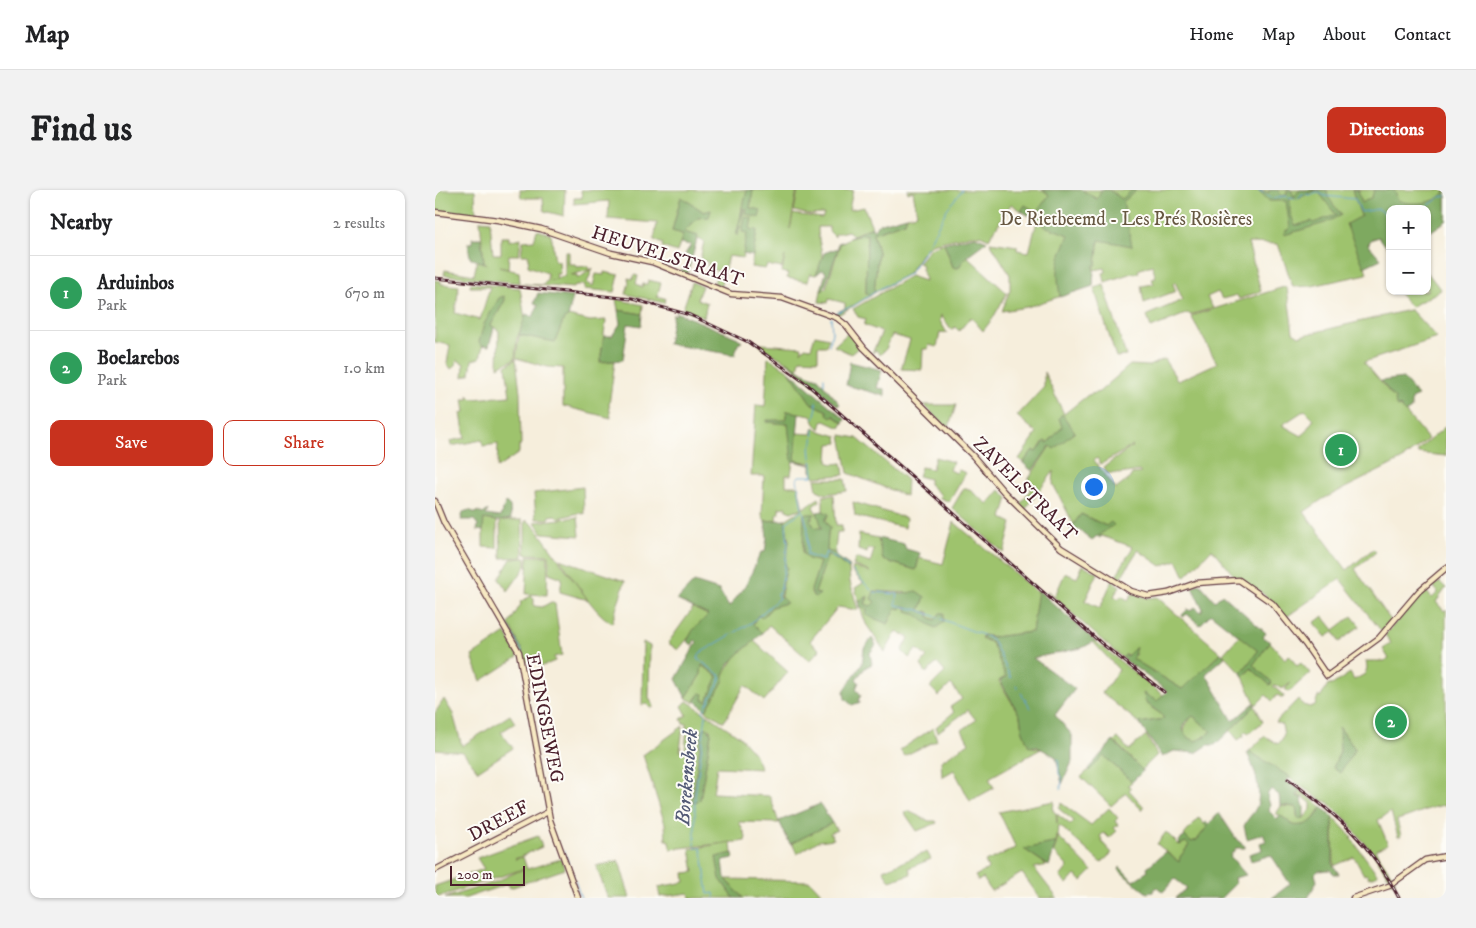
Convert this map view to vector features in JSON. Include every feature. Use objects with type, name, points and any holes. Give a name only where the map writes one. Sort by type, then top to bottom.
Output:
[{"type":"street","name":"HEUVELSTRAAT","points":[[435,212],[533,227],[611,253],[652,262],[731,294],[777,297],[832,316]]},
{"type":"street","name":"ZAVELSTRAAT","points":[[832,316],[846,325],[864,348],[1028,516],[1069,554],[1131,591],[1148,596],[1168,593],[1196,583],[1239,580],[1272,603],[1305,644],[1327,676],[1379,638],[1419,591],[1446,568]]},
{"type":"street","name":"EDINGSEWEG","points":[[435,501],[444,523],[512,638],[521,661],[548,812],[554,834],[578,898]]},
{"type":"street","name":"DREEF","points":[[435,870],[548,812]]},
{"type":"street","points":[[1353,898],[1389,886],[1425,860],[1446,856]]},
{"type":"green space","points":[[435,190],[475,190],[476,215],[435,211]]},
{"type":"green space","points":[[520,190],[565,190],[564,216],[544,211],[543,198],[521,198]]},
{"type":"green space","points":[[581,190],[747,190],[744,207],[742,206],[738,235],[744,209],[759,218],[750,208],[753,190],[797,190],[790,229],[793,214],[822,218],[824,214],[810,215],[794,211],[798,190],[853,190],[849,210],[864,207],[872,227],[853,235],[848,231],[835,234],[835,237],[829,231],[829,227],[818,227],[822,256],[820,267],[816,275],[810,274],[808,282],[787,278],[788,274],[782,272],[785,256],[782,268],[767,265],[765,269],[751,267],[757,230],[750,229],[743,258],[728,256],[720,288],[713,286],[718,271],[707,268],[708,262],[700,260],[704,241],[697,239],[698,236],[683,232],[698,218],[709,216],[711,210],[704,212],[681,197],[672,231],[683,234],[677,252],[662,247],[663,244],[654,240],[657,223],[608,219],[609,201],[574,204],[574,198],[582,198]]},
{"type":"green space","points":[[747,190],[753,190],[750,208],[761,210],[759,218],[746,214],[747,209],[744,209],[738,235],[736,235]]},
{"type":"green space","name":"De Rietbeemd - Les Prés Rosières","points":[[907,190],[1446,190],[1446,221],[1431,231],[1431,205],[1386,205],[1386,246],[1379,237],[1370,240],[1364,267],[1367,274],[1312,286],[1293,287],[1278,244],[1248,243],[1261,291],[1239,299],[1237,295],[1222,299],[1218,292],[1207,297],[1213,308],[1190,315],[1188,313],[1151,328],[1147,315],[1183,300],[1175,282],[1173,284],[1176,291],[1144,303],[1141,286],[1154,284],[1152,279],[1156,278],[1152,265],[1138,270],[1139,273],[1132,273],[1105,282],[1103,273],[1106,272],[1105,268],[1094,270],[1093,286],[1027,307],[1002,311],[1010,290],[1010,275],[990,242],[1017,246],[1017,250],[1029,252],[1037,221],[1011,204],[989,239],[980,235],[971,235],[932,244],[923,252],[908,274],[874,293],[878,252],[873,233],[905,222],[907,216],[917,214],[913,191],[908,193]]},
{"type":"green space","name":"De Rietbeemd - Les Prés Rosières","points":[[1043,190],[1082,190],[1097,199],[1101,190],[1109,190],[1122,199],[1132,190],[1137,190],[1123,202],[1132,246],[1099,240],[1096,265],[1094,265],[1093,286],[1060,297],[1059,265],[1069,235],[1044,226],[1045,224],[1021,211],[1025,205],[1037,212],[1049,195]]},
{"type":"green space","points":[[1258,190],[1268,193],[1270,190],[1278,190],[1282,196],[1287,194],[1287,190],[1291,190],[1294,196],[1300,190],[1316,190],[1297,199],[1294,197],[1290,198],[1290,212],[1295,226],[1311,221],[1313,223],[1336,215],[1317,190],[1327,190],[1328,197],[1341,215],[1325,223],[1284,235],[1284,232],[1290,228],[1286,201],[1269,201]]},
{"type":"green space","points":[[1352,190],[1358,190],[1362,203],[1372,197],[1374,190],[1393,190],[1396,193],[1397,199],[1406,203],[1412,203],[1432,201],[1442,196],[1446,190],[1446,221],[1431,231],[1431,205],[1386,205],[1386,246],[1379,237],[1372,239],[1368,244],[1381,259],[1364,267],[1346,224],[1361,216]]},
{"type":"green space","points":[[681,197],[704,212],[711,210],[709,217],[698,218],[684,232],[698,236],[687,276],[679,273],[681,270],[685,270],[690,256],[685,254],[691,245],[680,243],[683,234],[672,231]]},
{"type":"green space","points":[[907,216],[905,222],[873,233],[878,252],[874,293],[870,296],[866,293],[867,234],[849,238],[872,227],[873,230],[878,224]]},
{"type":"green space","points":[[745,217],[752,218],[750,229],[757,230],[753,256],[743,254],[747,233],[742,232]]},
{"type":"green space","points":[[480,220],[490,221],[493,254],[501,254],[501,237],[509,237],[509,241],[521,238],[519,255],[509,255],[508,269],[499,267],[519,272],[520,283],[444,275],[445,270],[474,275],[477,261],[487,264],[484,262]]},
{"type":"green space","points":[[537,230],[551,234],[555,261],[559,261],[560,274],[556,274],[557,278],[550,281],[565,276],[565,252],[569,252],[569,264],[576,264],[577,267],[588,266],[589,270],[571,275],[577,275],[577,278],[579,278],[593,268],[587,283],[593,286],[596,274],[604,275],[604,272],[619,275],[615,292],[584,289],[585,285],[575,285],[574,288],[522,284],[542,285],[547,281],[547,273],[528,266],[529,255],[521,255],[523,241],[534,240]]},
{"type":"green space","points":[[867,233],[866,293],[870,296],[836,316],[834,314],[845,308],[845,303],[829,299],[828,303],[819,302],[821,290],[826,288],[840,244],[849,238]]},
{"type":"green space","points":[[975,236],[987,241],[967,256],[958,268],[953,267],[944,243]]},
{"type":"green space","points":[[472,238],[481,238],[484,263],[470,258],[468,243],[473,243]]},
{"type":"green space","points":[[844,241],[840,244],[823,291],[821,290],[826,272],[822,270],[816,275],[824,253],[838,248],[838,243]]},
{"type":"green space","points":[[944,243],[953,267],[958,268],[967,256],[1007,293],[993,318],[983,331],[971,317],[959,331],[955,327],[951,330],[941,315],[940,321],[947,333],[940,332],[937,347],[929,345],[928,349],[923,349],[922,370],[901,369],[910,340],[892,335],[886,349],[880,355],[876,350],[872,353],[882,332],[864,325],[866,319],[858,317],[853,309],[910,276],[925,281],[921,264],[918,263],[930,248]]},
{"type":"green space","points":[[634,275],[638,276],[636,284],[642,287],[643,284],[647,284],[648,280],[661,283],[657,297],[665,298],[664,303],[626,294],[628,278],[633,279]]},
{"type":"green space","points":[[1431,277],[1441,290],[1411,307],[1400,295],[1431,295]]},
{"type":"green space","points":[[435,280],[441,281],[441,284],[459,286],[455,313],[480,320],[490,287],[470,287],[471,283],[520,288],[525,319],[517,338],[515,359],[498,367],[499,331],[491,325],[505,300],[502,296],[481,343],[483,345],[480,358],[472,360],[470,374],[463,377],[464,364],[457,360],[456,365],[451,369],[447,363],[450,345],[435,342]]},
{"type":"green space","points":[[692,282],[702,286],[697,299],[707,303],[704,317],[683,309]]},
{"type":"green space","points":[[1104,285],[1126,356],[1116,357],[1094,288]]},
{"type":"green space","points":[[1284,287],[1287,288],[1293,332],[1299,336],[1411,310],[1437,338],[1364,362],[1395,399],[1398,407],[1401,407],[1428,439],[1403,459],[1323,499],[1304,512],[1347,570],[1373,549],[1376,552],[1355,569],[1392,622],[1382,632],[1340,579],[1285,618],[1265,595],[1236,578],[1212,549],[1185,577],[1177,560],[1161,566],[1138,550],[1118,582],[1114,579],[1133,547],[1099,535],[1106,526],[1081,514],[1074,525],[1053,484],[1054,471],[1024,511],[1019,506],[1031,489],[1026,483],[1050,446],[1075,432],[1059,418],[1063,427],[1047,443],[1044,441],[1037,452],[1033,450],[1023,463],[1019,459],[1037,433],[1017,416],[1044,387],[1044,372],[1064,414],[1088,395],[1099,392],[1130,365],[1149,366],[1164,359],[1178,381],[1217,363],[1191,316]],"holes":[[[1305,410],[1314,419],[1302,436],[1282,425]],[[1133,446],[1104,467],[1107,473],[1119,474],[1139,471],[1141,473],[1132,474],[1129,479],[1116,489],[1094,460],[1097,458],[1101,464]]]},
{"type":"green space","points":[[538,293],[573,297],[568,317],[564,319],[555,342],[519,335],[526,314],[533,317],[538,305],[534,303]]},
{"type":"green space","points":[[504,296],[505,300],[491,325],[494,328],[489,346],[481,345],[479,342],[484,324],[499,298]]},
{"type":"green space","points":[[616,299],[643,305],[642,314],[618,310]]},
{"type":"green space","points":[[618,310],[642,314],[641,326],[628,324],[623,360],[600,362],[604,336],[612,336],[620,324]]},
{"type":"green space","points":[[676,312],[738,338],[742,342],[738,344],[735,355],[668,344],[673,314],[676,315]]},
{"type":"green space","points":[[568,316],[590,321],[606,320],[600,362],[615,361],[609,405],[611,418],[563,406],[563,368],[548,367],[516,358],[519,335],[554,341],[564,319]]},
{"type":"green space","points":[[849,332],[860,346],[851,354],[834,346]]},
{"type":"green space","points":[[815,335],[829,338],[826,346],[818,346],[818,360],[800,359],[798,369],[760,346],[761,344],[802,347],[801,352],[805,347],[811,348]]},
{"type":"green space","points":[[768,357],[789,371],[811,403],[816,404],[843,423],[840,428],[825,421],[822,422],[820,429],[815,424],[811,415],[787,411],[785,420],[768,422],[788,424],[793,461],[791,475],[786,475],[786,486],[798,486],[803,508],[791,512],[786,510],[786,507],[779,508],[779,514],[776,515],[777,520],[765,521],[762,515],[764,476],[751,476],[756,405],[765,406]]},
{"type":"green space","points":[[516,359],[520,392],[521,445],[519,445],[519,453],[497,468],[498,444],[483,446],[482,440],[451,446],[450,441],[465,438],[461,413],[465,412],[463,399],[469,399],[468,395],[472,399],[510,396],[506,366]]},
{"type":"green space","points":[[786,361],[806,374],[818,378],[840,404],[838,406]]},
{"type":"green space","points":[[850,362],[882,370],[877,388],[885,389],[885,396],[846,385]]},
{"type":"green space","points":[[789,371],[845,419],[843,423],[833,415],[831,417],[827,414],[827,411],[811,403]]},
{"type":"green space","points":[[1403,378],[1418,396],[1411,399],[1411,409],[1405,413],[1401,407],[1396,406],[1395,399],[1381,381]]},
{"type":"green space","points":[[924,405],[956,405],[949,427],[947,428]]},
{"type":"green space","points":[[787,411],[799,413],[795,460],[811,465],[792,461],[788,424],[767,422],[767,420],[785,420]]},
{"type":"green space","points":[[1062,414],[1075,432],[1054,449],[1050,446],[1032,471],[1023,463],[1033,450],[1037,452],[1045,441],[1048,443],[1062,427],[1059,418]]},
{"type":"green space","points":[[1446,426],[1446,456],[1417,453],[1419,449]]},
{"type":"green space","points":[[814,427],[820,431],[837,436],[838,443],[829,444],[828,462],[833,464],[842,463],[844,475],[815,477],[811,471],[811,463],[795,460],[796,433],[812,434]]},
{"type":"green space","points":[[841,435],[857,438],[907,480],[906,496],[848,473]]},
{"type":"green space","points":[[935,457],[953,462],[950,470],[956,473],[959,470],[966,473],[949,502],[939,497],[941,495],[929,484],[929,479],[918,476],[921,467],[932,469]]},
{"type":"green space","points":[[815,479],[845,479],[847,491],[826,494],[817,490]]},
{"type":"green space","points":[[583,487],[584,514],[579,513],[559,518],[556,515],[550,516],[549,519],[536,519],[534,493]]},
{"type":"green space","points":[[964,488],[967,488],[988,504],[1000,490],[1008,498],[1002,518],[1012,523],[1004,553],[952,508]]},
{"type":"green space","points":[[834,495],[836,525],[842,525],[842,532],[837,532],[835,553],[827,551],[830,528],[825,520],[827,519],[823,511],[823,496]]},
{"type":"green space","points":[[819,498],[820,501],[813,506],[821,521],[822,528],[815,528],[810,520],[813,518],[804,514],[803,553],[808,559],[820,562],[811,592],[813,596],[819,594],[815,593],[827,556],[830,554],[849,569],[850,582],[858,610],[838,607],[810,641],[820,650],[810,661],[769,625],[762,633],[753,624],[758,615],[762,618],[772,607],[781,604],[789,542],[785,520]]},
{"type":"green space","points":[[506,502],[510,506],[511,519],[497,521],[484,519],[483,531],[477,530],[478,525],[474,520],[461,520],[463,512],[469,510],[483,514],[488,510],[486,515],[500,517]]},
{"type":"green space","points":[[853,502],[906,518],[905,528],[855,516]]},
{"type":"green space","points":[[823,511],[829,514],[825,520],[830,528],[827,551],[836,553],[836,556],[850,566],[849,569],[828,554],[815,593],[820,594],[816,597],[813,596],[811,590],[820,562],[808,559],[803,553],[804,514],[815,514],[810,520],[815,528],[822,528],[817,512]]},
{"type":"green space","points":[[1081,514],[1106,526],[1111,522],[1114,525],[1099,535],[1102,536],[1100,538],[1097,536],[1092,540],[1078,529],[1075,533],[1070,529]]},
{"type":"green space","points":[[578,517],[580,536],[542,533],[535,522]]},
{"type":"green space","points":[[483,519],[497,521],[497,548],[483,547]]},
{"type":"green space","points":[[500,520],[522,520],[523,557],[501,558]]},
{"type":"green space","points":[[785,520],[789,542],[785,564],[787,567],[780,596],[787,603],[772,607],[762,618],[758,615],[753,624],[762,633],[727,667],[724,680],[706,711],[695,700],[700,693],[704,694],[703,699],[707,701],[718,676],[702,665],[701,674],[686,698],[676,679],[697,642],[695,640],[692,645],[687,641],[693,630],[708,615],[677,600],[694,582],[719,590],[729,607],[746,585],[761,552],[765,552],[767,537],[765,521]]},
{"type":"green space","points":[[525,521],[528,521],[536,528],[588,600],[560,592],[562,578],[549,573],[549,555],[525,554]]},
{"type":"green space","points":[[954,522],[1038,593],[1032,632],[993,637],[983,635],[981,638],[992,643],[1006,677],[999,681],[1020,716],[1022,729],[1029,746],[1041,749],[989,778],[994,788],[970,801],[954,770],[942,777],[941,761],[969,743],[962,730],[976,720],[968,710],[938,732],[936,727],[954,712],[950,707],[962,699],[951,684],[939,696],[930,687],[945,672],[937,663],[926,673],[921,665],[927,657],[917,649],[909,658],[902,651],[909,638],[897,631],[885,652],[866,624],[860,607],[868,609],[866,614],[888,624],[896,608],[902,606],[936,628],[939,625],[937,620],[930,618],[929,612],[923,612],[920,609],[925,597],[912,593],[874,591],[875,602],[871,607],[865,604],[868,598],[859,602],[855,588],[863,583],[852,571],[853,567],[870,572],[853,565],[856,558],[870,563],[874,550],[868,548],[867,553],[858,550],[859,534],[878,538],[883,560],[916,570],[919,558],[943,564]]},
{"type":"green space","points":[[878,538],[904,544],[906,549],[920,553],[916,570],[883,560]]},
{"type":"green space","points":[[528,556],[548,556],[547,595],[526,594]]},
{"type":"green space","points":[[526,558],[526,566],[508,591],[499,579],[511,559]]},
{"type":"green space","points":[[560,559],[625,581],[612,623],[591,603]]},
{"type":"green space","points":[[1083,565],[1098,573],[1085,601],[1100,608],[1112,581],[1120,586],[1114,596],[1119,599],[1121,596],[1128,600],[1133,593],[1147,598],[1157,597],[1221,653],[1182,689],[1133,659],[1136,654],[1125,655],[1122,658],[1047,591],[1055,596],[1065,573],[1077,578]]},
{"type":"green space","points":[[1440,582],[1446,588],[1436,602],[1444,611],[1446,609],[1446,805],[1397,820],[1401,836],[1398,837],[1391,812],[1378,820],[1388,844],[1375,850],[1396,881],[1392,883],[1374,854],[1350,826],[1352,825],[1325,800],[1324,802],[1249,751],[1265,736],[1278,744],[1283,737],[1283,733],[1282,725],[1276,722],[1298,699],[1303,705],[1310,707],[1315,705],[1318,696],[1321,697],[1328,684],[1332,685],[1350,673],[1354,680],[1365,674],[1367,668],[1366,661],[1384,661],[1389,659],[1383,649],[1391,643],[1385,635],[1424,589],[1432,598],[1438,592],[1433,586]],"holes":[[[1340,728],[1355,749],[1333,768],[1340,751]]]},
{"type":"green space","points":[[1200,584],[1215,601],[1222,594],[1266,633],[1263,637],[1270,642],[1253,665],[1272,682],[1270,685],[1251,668],[1243,677],[1241,673],[1258,651],[1211,614],[1200,625],[1187,614],[1183,617],[1182,615],[1188,609],[1190,611],[1195,607],[1201,612],[1203,609],[1192,586]]},
{"type":"green space","points":[[1038,590],[1095,641],[1082,648],[1033,658],[1075,689],[1055,715],[1072,735],[1072,762],[1062,784],[1056,757],[1036,746],[1029,747],[1022,729],[1020,716],[1000,680],[1006,677],[992,643],[982,638],[983,635],[993,637],[1032,632]]},
{"type":"green space","points":[[874,591],[903,594],[916,591],[925,597],[920,610],[923,612],[927,611],[930,618],[935,620],[940,613],[944,613],[944,622],[936,628],[907,611],[908,607],[902,606],[901,609],[896,608],[888,624],[866,615],[867,609],[860,607],[859,602],[868,596],[865,604],[871,606],[875,602],[871,599]]},
{"type":"green space","points":[[531,596],[534,599],[534,606],[542,607],[551,602],[555,604],[562,655],[554,657],[555,661],[540,667],[536,658],[526,662],[523,654],[527,672],[517,644],[494,605],[500,611],[523,652],[509,624],[521,604],[520,602]]},
{"type":"green space","points":[[693,608],[708,615],[678,650],[668,643]]},
{"type":"green space","points":[[1323,616],[1334,630],[1352,616],[1360,626],[1339,642],[1334,632],[1326,637],[1314,623]]},
{"type":"green space","points":[[506,633],[518,657],[481,681],[472,656]]},
{"type":"green space","points":[[1240,635],[1258,651],[1241,673],[1223,654]]},
{"type":"green space","points":[[872,638],[876,645],[870,653],[872,664],[866,667],[856,679],[859,682],[856,689],[861,695],[858,701],[861,702],[852,705],[845,699],[844,691],[862,664],[864,648]]},
{"type":"green space","points":[[754,641],[788,672],[764,701],[745,685],[724,722],[706,711],[724,680],[723,676],[736,656]]},
{"type":"green space","points":[[1095,641],[1164,696],[1157,701],[1144,695],[1152,708],[1161,714],[1164,719],[1139,723],[1102,693],[1119,670],[1093,642]]},
{"type":"green space","points":[[643,642],[650,646],[649,698],[654,707],[650,708],[647,704],[642,705]]},
{"type":"green space","points":[[1270,642],[1285,659],[1289,655],[1297,666],[1301,663],[1310,673],[1289,692],[1285,689],[1291,683],[1282,689],[1275,685],[1273,686],[1284,696],[1283,698],[1277,695],[1272,701],[1266,695],[1256,705],[1243,677],[1251,668],[1270,685],[1272,683],[1253,665]]},
{"type":"green space","points":[[1136,647],[1133,659],[1182,689],[1221,653],[1225,657],[1206,674],[1233,721],[1254,703],[1255,706],[1215,745],[1208,745],[1196,753],[1174,751],[1162,757],[1139,723],[1164,719],[1161,714],[1146,703],[1143,693],[1157,701],[1167,691],[1122,658],[1125,655],[1127,656]],"holes":[[[1193,716],[1211,731],[1203,738],[1195,741],[1186,736],[1183,729],[1185,723]]]},
{"type":"green space","points":[[702,665],[718,677],[707,701],[696,697],[695,703],[686,698],[701,674]]},
{"type":"green space","points":[[444,699],[453,714],[462,746],[510,715],[515,723],[501,732],[513,748],[478,771],[463,752],[435,749],[435,713]]},
{"type":"green space","points":[[687,701],[739,736],[754,753],[761,769],[717,767],[713,793],[770,796],[779,823],[739,822],[746,837],[745,841],[671,849],[668,840],[666,840],[665,824],[643,755],[683,726],[680,751],[685,752],[687,724],[683,723],[681,719],[687,715],[682,706]],"holes":[[[704,728],[710,729],[711,734],[700,800],[694,802],[692,800],[702,732]]]},
{"type":"green space","points":[[1255,706],[1263,722],[1248,734],[1246,731],[1243,734],[1244,736],[1238,740],[1230,730]]},
{"type":"green space","points":[[1193,716],[1211,731],[1203,738],[1195,741],[1186,737],[1184,730]]},
{"type":"green space","points":[[1339,727],[1355,749],[1340,773],[1333,768],[1340,751]]},
{"type":"green space","points":[[704,728],[708,728],[711,733],[700,800],[694,802],[692,801]]},
{"type":"green space","points":[[933,728],[937,740],[904,756],[900,750]]},
{"type":"green space","points":[[1146,735],[1157,755],[1142,770],[1114,741],[1118,738],[1129,750]]},
{"type":"green space","points":[[1113,741],[1143,771],[1132,782],[1104,756],[1089,771],[1088,769]]},
{"type":"green space","points":[[1249,751],[1290,777],[1287,781],[1300,790],[1297,795],[1301,797],[1304,807],[1304,818],[1298,819],[1296,807],[1280,805],[1279,795],[1271,789],[1267,795],[1270,805],[1269,811],[1277,819],[1280,815],[1293,825],[1307,824],[1322,807],[1333,817],[1333,865],[1339,874],[1334,874],[1330,870],[1318,871],[1315,874],[1317,881],[1308,898],[1272,898],[1290,884],[1271,855],[1251,861],[1249,854],[1262,850],[1260,843],[1266,841],[1263,834],[1247,839],[1244,826],[1256,809],[1259,793],[1257,779],[1247,753]]},
{"type":"green space","points":[[1104,756],[1132,782],[1128,785],[1131,788],[1129,790],[1144,807],[1142,810],[1126,793],[1111,806],[1081,777]]},
{"type":"green space","points":[[1300,790],[1322,807],[1310,824],[1295,826],[1276,814],[1281,806],[1296,807],[1297,816],[1304,818],[1311,809],[1311,803],[1303,797],[1298,797]]},
{"type":"green space","points":[[1054,801],[1053,811],[1056,813],[1057,823],[1057,814],[1071,825],[1074,821],[1059,809],[1061,803],[1091,825],[1109,808],[1118,818],[1115,821],[1118,825],[1114,828],[1117,831],[1109,838],[1104,833],[1100,836],[1101,841],[1112,853],[1101,863],[1059,825],[1058,836],[1092,871],[1082,881],[1075,875],[1067,884],[1060,877],[1068,867],[1054,852],[1058,837],[1057,836],[1056,843],[1024,849],[1047,865],[1034,868],[1057,898],[1040,898],[1022,873],[991,891],[983,878],[978,881],[975,876],[988,869],[985,862],[1016,848],[999,812]]},
{"type":"green space","points":[[820,804],[832,823],[790,844],[779,821]]},
{"type":"green space","points":[[908,811],[937,823],[917,831],[904,812]]},
{"type":"green space","points":[[1219,813],[1237,840],[1245,846],[1245,848],[1236,848],[1230,856],[1246,875],[1234,878],[1235,884],[1221,898],[1175,898],[1187,888],[1175,879],[1163,892],[1157,887],[1153,892],[1147,893],[1119,870],[1120,867],[1133,881],[1148,871],[1147,867],[1166,852],[1179,862],[1180,857],[1189,845],[1186,842],[1179,845],[1179,841],[1185,836],[1191,842],[1197,840],[1207,827],[1204,824],[1206,822],[1209,824]]},
{"type":"green space","points":[[1333,817],[1352,837],[1378,875],[1369,878],[1366,874],[1364,875],[1354,857],[1334,866]]},
{"type":"green space","points":[[1199,818],[1207,827],[1197,840],[1191,842],[1184,835]]},
{"type":"green space","points":[[832,823],[837,830],[830,833],[834,839],[818,841],[797,854],[792,843]]},
{"type":"green space","points":[[1166,832],[1179,845],[1186,842],[1189,845],[1180,857],[1179,862],[1157,844]]},
{"type":"green space","points":[[538,836],[542,847],[515,859],[523,857],[527,869],[561,859],[565,869],[510,888],[508,884],[466,898],[445,898],[495,882],[523,869],[435,898],[435,886],[484,869],[477,858]]},
{"type":"green space","points":[[731,842],[732,854],[716,858],[725,886],[734,898],[690,898],[689,893],[660,897],[658,887],[685,882],[684,873],[694,872],[690,849]]},
{"type":"green space","points":[[1056,843],[1049,866],[1024,849]]},
{"type":"green space","points":[[927,852],[931,859],[909,868],[911,874],[890,881],[883,870]]},
{"type":"green space","points":[[733,853],[734,858],[723,860],[725,878],[743,898],[734,898],[720,879],[716,857]]},
{"type":"green space","points":[[619,861],[630,898],[608,898],[596,866]]},
{"type":"green space","points":[[726,879],[810,881],[826,898],[743,898]]},
{"type":"waterway","name":"Borekensbeek","points":[[929,243],[947,209],[962,190]]},
{"type":"waterway","points":[[1241,190],[1251,190]]},
{"type":"waterway","points":[[1258,190],[1273,198],[1284,196],[1298,199],[1302,194],[1310,195],[1317,192],[1325,196],[1355,199],[1361,212],[1379,209],[1386,215]]},
{"type":"waterway","points":[[1429,205],[1440,197],[1446,196]]},
{"type":"waterway","name":"Borekensbeek","points":[[887,285],[909,274],[928,246]]},
{"type":"waterway","name":"Borekensbeek","points":[[852,307],[886,285]]},
{"type":"waterway","name":"Borekensbeek","points":[[833,314],[850,307]]},
{"type":"waterway","name":"Borekensbeek","points":[[829,345],[832,333],[831,318]]},
{"type":"waterway","name":"Borekensbeek","points":[[824,377],[824,384]]},
{"type":"waterway","name":"Borekensbeek","points":[[814,419],[817,407],[816,402]]},
{"type":"waterway","name":"Borekensbeek","points":[[808,476],[813,476],[810,447],[813,442],[814,429]]},
{"type":"waterway","name":"Borekensbeek","points":[[802,509],[797,479],[799,476],[807,476]]},
{"type":"waterway","name":"Borekensbeek","points":[[717,687],[721,676],[698,659],[700,653],[751,623],[779,598],[777,595],[781,588],[788,544],[786,523],[803,510]]},
{"type":"waterway","points":[[803,511],[808,529],[807,555],[823,560],[826,552],[849,567]]},
{"type":"waterway","points":[[853,571],[871,590]]},
{"type":"waterway","points":[[874,592],[898,594],[897,598]]},
{"type":"waterway","points":[[896,600],[896,605],[919,610],[939,618]]},
{"type":"waterway","points":[[498,609],[521,649],[526,669]]},
{"type":"waterway","points":[[941,619],[983,635]]},
{"type":"waterway","points":[[985,636],[992,639],[1011,678]]},
{"type":"waterway","name":"Borekensbeek","points":[[704,710],[716,688]]},
{"type":"waterway","points":[[1021,693],[1031,708]]},
{"type":"waterway","name":"Borekensbeek","points":[[703,711],[706,715]]},
{"type":"waterway","name":"Borekensbeek","points":[[695,840],[695,795],[706,716]]},
{"type":"waterway","points":[[1058,759],[1059,774],[1062,778],[1061,789]]},
{"type":"waterway","name":"Borekensbeek","points":[[695,848],[701,848],[703,857]]},
{"type":"waterway","points":[[564,851],[569,865]]},
{"type":"waterway","name":"Borekensbeek","points":[[703,859],[708,894],[714,893],[715,898]]},
{"type":"waterway","points":[[571,871],[574,879]]},
{"type":"waterway","points":[[575,881],[581,898]]},
{"type":"railway","points":[[435,278],[632,299],[690,315],[748,342],[807,384],[1101,643],[1164,692]]},
{"type":"railway","points":[[1288,779],[1322,805],[1351,831],[1377,861],[1399,898]]},
{"type":"place","name":"Arduinbos","points":[[1341,450]]},
{"type":"place","name":"Boelarebos","points":[[1391,722]]}]
